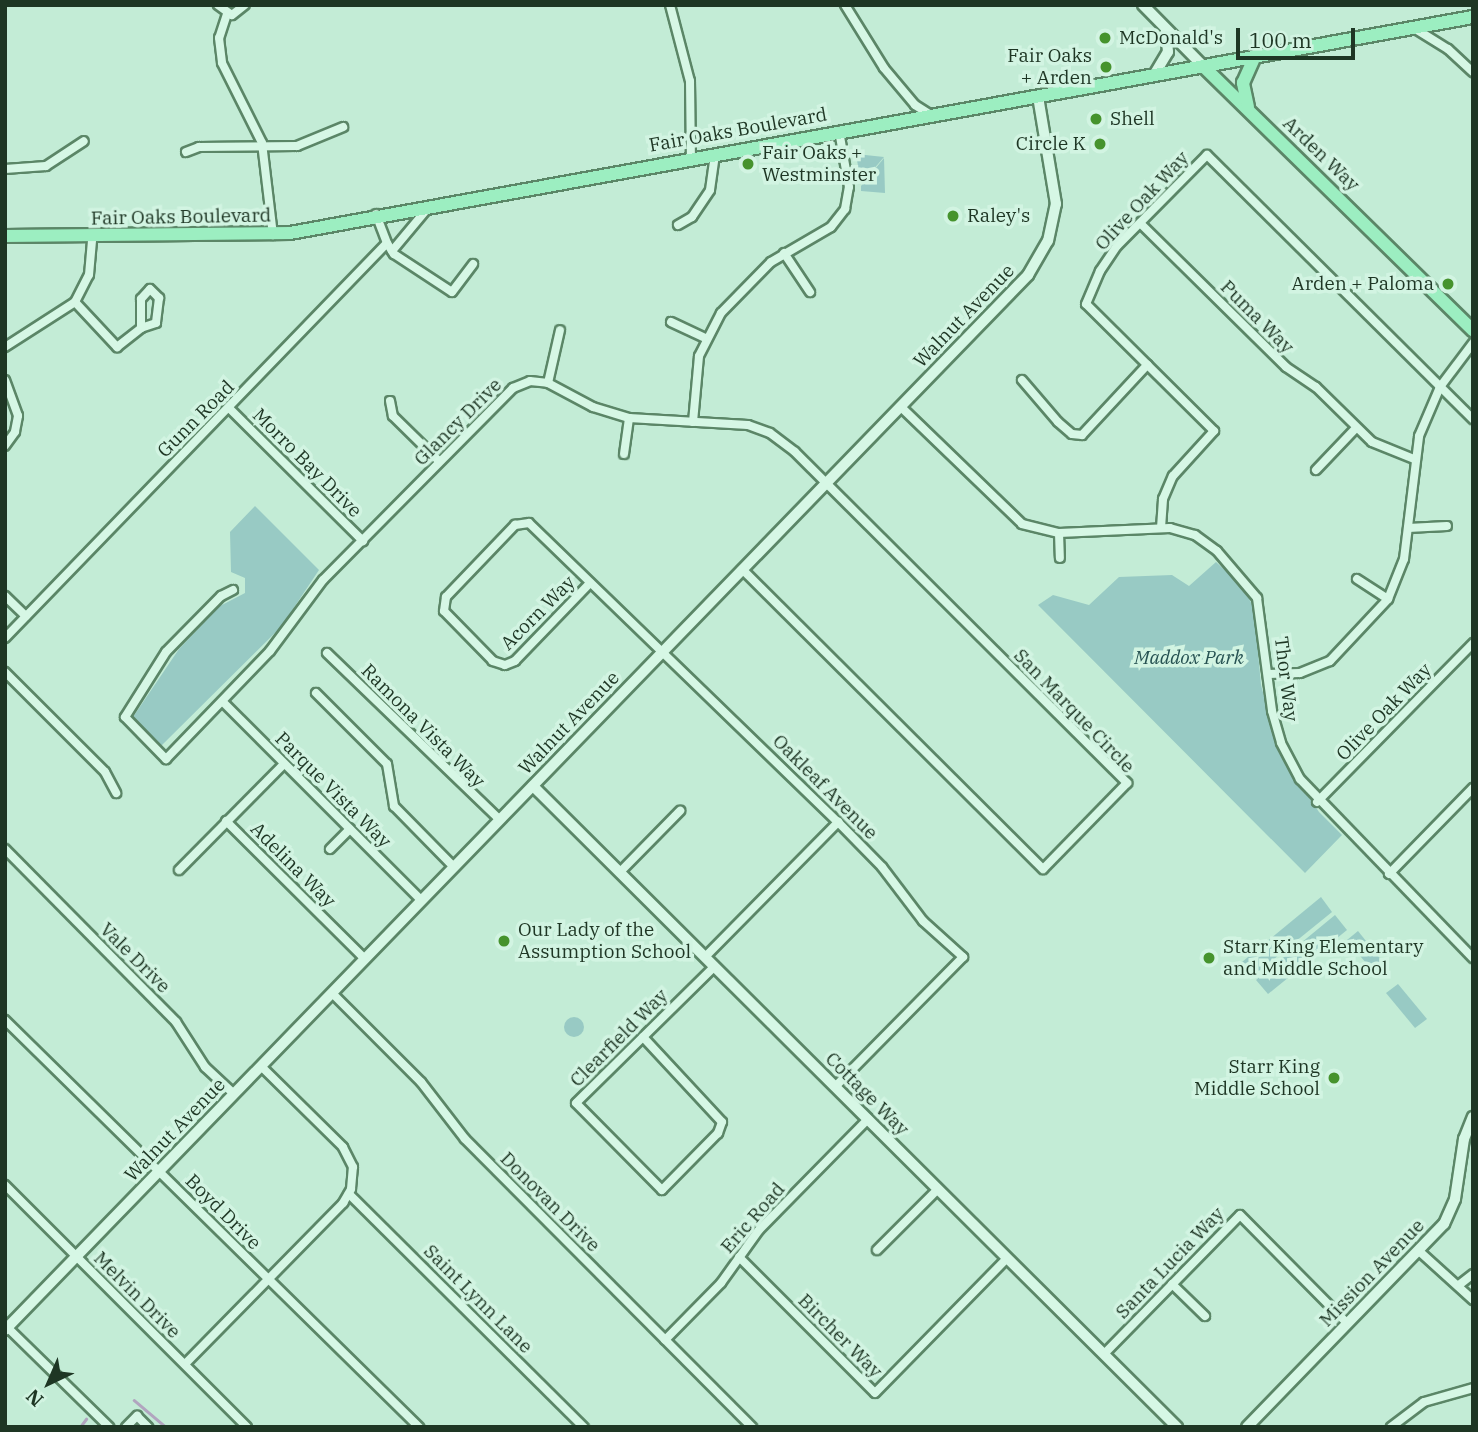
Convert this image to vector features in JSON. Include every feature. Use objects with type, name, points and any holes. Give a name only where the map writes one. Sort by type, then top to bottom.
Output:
[{"type":"main road","name":"Fair Oaks Boulevard","points":[[5,236],[92,238],[273,235],[431,204],[1473,17]]},
{"type":"main road","points":[[1249,110],[1242,83],[1255,57]]},
{"type":"main road","name":"Arden Way","points":[[1203,66],[1473,330]]},
{"type":"main road","name":"Walnut Avenue","points":[[6,1328],[1024,280],[1042,253],[1052,229],[1056,190],[1038,96]]},
{"type":"street","points":[[218,5],[227,13],[238,13],[245,5]]},
{"type":"street","points":[[670,5],[690,81],[691,158]]},
{"type":"street","points":[[845,5],[884,68],[915,105],[931,115]]},
{"type":"street","name":"Arden Way","points":[[1143,5],[1203,66]]},
{"type":"street","points":[[227,13],[219,38],[222,63],[262,146],[273,235]]},
{"type":"street","points":[[1154,75],[1168,52],[1164,26]]},
{"type":"street","points":[[1414,27],[1448,49],[1473,72]]},
{"type":"street","points":[[186,152],[199,147],[309,144],[343,127]]},
{"type":"street","points":[[693,422],[696,368],[705,338],[732,299],[784,253],[831,227],[845,209],[849,187],[839,131]]},
{"type":"street","points":[[5,169],[46,166],[84,141]]},
{"type":"street","points":[[678,225],[701,207],[710,190],[715,154]]},
{"type":"street","name":"Olive Oak Way","points":[[1161,528],[1163,499],[1173,476],[1214,431],[1086,304],[1108,258],[1207,155],[1473,419]]},
{"type":"street","name":"Gunn Road","points":[[5,638],[431,204]]},
{"type":"street","points":[[376,214],[389,247],[452,292],[473,264]]},
{"type":"street","name":"Puma Way","points":[[1140,223],[1286,367],[1316,387],[1356,428],[1377,446],[1414,459]]},
{"type":"street","points":[[5,348],[75,302],[89,275],[92,238]]},
{"type":"street","points":[[784,253],[810,292]]},
{"type":"street","points":[[75,302],[117,347],[141,328]]},
{"type":"street","points":[[671,322],[705,338]]},
{"type":"street","points":[[560,330],[548,383],[593,407],[629,418],[740,423],[770,433],[827,482]]},
{"type":"street","points":[[1268,674],[1300,673],[1330,661],[1388,599],[1400,573],[1408,528],[1414,459],[1440,387],[1473,343]]},
{"type":"street","points":[[1022,380],[1030,395],[1077,436],[1086,432],[1147,365]]},
{"type":"street","points":[[5,380],[18,416],[5,446]]},
{"type":"street","name":"Glancy Drive","points":[[233,590],[220,596],[166,652],[125,717],[166,759],[270,651],[323,580],[508,391],[530,381],[548,383]]},
{"type":"street","points":[[390,401],[393,416],[439,461]]},
{"type":"street","name":"Thor Way","points":[[901,407],[1011,517],[1034,529],[1059,533],[1161,528],[1201,538],[1246,579],[1264,619],[1268,674],[1281,743],[1317,802],[1472,956]]},
{"type":"street","name":"Morro Bay Drive","points":[[229,408],[363,541]]},
{"type":"street","points":[[624,454],[629,418]]},
{"type":"street","points":[[1316,470],[1356,428]]},
{"type":"street","name":"San Marque Circle","points":[[743,570],[1043,869],[1127,783],[827,482]]},
{"type":"street","name":"Oakleaf Avenue","points":[[525,522],[838,822],[883,867],[923,921],[963,957],[835,1087]]},
{"type":"street","name":"Acorn Way","points":[[525,522],[516,525],[444,603],[447,616],[493,661],[505,665],[514,661],[590,583]]},
{"type":"street","points":[[1408,528],[1447,526]]},
{"type":"street","points":[[1059,533],[1059,558]]},
{"type":"street","points":[[1357,579],[1388,599]]},
{"type":"street","points":[[5,596],[26,616]]},
{"type":"street","name":"Olive Oak Way","points":[[1317,802],[1473,643]]},
{"type":"street","name":"Ramona Vista Way","points":[[327,653],[500,820]]},
{"type":"street","points":[[5,672],[105,772],[116,793]]},
{"type":"street","points":[[316,693],[387,764],[394,806],[454,867]]},
{"type":"street","name":"Parque Vista Way","points":[[223,702],[422,901]]},
{"type":"street","name":"Adelina Way","points":[[284,764],[226,821],[365,959]]},
{"type":"street","name":"Cottage Way","points":[[533,786],[1177,1427]]},
{"type":"street","points":[[1389,874],[1473,788]]},
{"type":"street","points":[[620,872],[680,811]]},
{"type":"street","points":[[178,870],[226,821]]},
{"type":"street","points":[[705,957],[838,822]]},
{"type":"street","points":[[330,849],[350,829]]},
{"type":"street","name":"Vale Drive","points":[[5,849],[176,1022],[205,1068],[234,1094]]},
{"type":"street","name":"Clearfield Way","points":[[643,1037],[722,1122],[718,1133],[662,1189],[576,1103],[643,1037],[715,967]]},
{"type":"street","name":"Donovan Drive","points":[[332,993],[421,1082],[465,1139],[752,1427]]},
{"type":"street","name":"Boyd Drive","points":[[5,1020],[419,1427]]},
{"type":"street","points":[[185,1364],[349,1194],[353,1172],[346,1151],[261,1066]]},
{"type":"street","name":"Mission Avenue","points":[[1247,1427],[1419,1251],[1450,1212],[1464,1139],[1473,1117]]},
{"type":"street","name":"Eric Road","points":[[665,1340],[759,1230],[868,1119]]},
{"type":"street","name":"Melvin Drive","points":[[5,1185],[247,1427]]},
{"type":"street","points":[[877,1250],[938,1189]]},
{"type":"street","name":"Saint Lynn Lane","points":[[349,1194],[584,1427]]},
{"type":"street","name":"Santa Lucia Way","points":[[1104,1354],[1240,1214],[1348,1324]]},
{"type":"street","points":[[1419,1251],[1473,1300]]},
{"type":"street","name":"Bircher Way","points":[[739,1256],[875,1393],[1007,1258]]},
{"type":"street","points":[[1459,1285],[1473,1274]]},
{"type":"street","points":[[1172,1284],[1205,1316]]},
{"type":"street","points":[[6,1328],[103,1425]]},
{"type":"street","points":[[1391,1427],[1424,1402],[1473,1388]]},
{"type":"street","points":[[126,1427],[136,1416],[148,1427]]},
{"type":"green space","points":[[856,154],[884,157],[861,184]]},
{"type":"green space","points":[[884,158],[885,193],[861,191],[861,186]]},
{"type":"green space","points":[[255,506],[319,570],[281,627],[161,746],[133,717],[179,649],[220,606],[245,593],[245,578],[231,572],[230,532]]},
{"type":"green space","name":"Maddox Park","points":[[1216,562],[1244,588],[1254,609],[1261,685],[1279,753],[1319,812],[1342,835],[1305,873],[1038,605],[1053,595],[1089,605],[1119,577],[1172,575],[1189,586]]},
{"type":"green space","points":[[1321,897],[1332,912],[1253,976],[1242,962]]},
{"type":"green space","points":[[1335,915],[1347,930],[1268,994],[1256,980]]},
{"type":"green space","points":[[1358,931],[1386,966],[1375,974],[1347,940]]},
{"type":"green space","points":[[1398,984],[1427,1019],[1415,1028],[1386,993]]},
{"type":"green space","points":[[570,1017],[578,1017],[584,1027],[578,1037],[570,1037],[564,1031],[564,1023]]},
{"type":"waterway","points":[[134,1400],[166,1427]]},
{"type":"waterway","points":[[80,1427],[86,1419]]},
{"type":"place","name":"McDonald's","points":[[1105,38]]},
{"type":"place","name":"Fair Oaks + Arden","points":[[1106,67]]},
{"type":"place","name":"Shell","points":[[1096,119]]},
{"type":"place","name":"Circle K","points":[[1100,144]]},
{"type":"place","name":"Fair Oaks + Westminster","points":[[748,164]]},
{"type":"place","name":"Raley's","points":[[953,216]]},
{"type":"place","name":"Arden + Paloma","points":[[1448,284]]},
{"type":"place","name":"Our Lady of the Assumption School","points":[[504,941]]},
{"type":"place","name":"Starr King Elementary and Middle School","points":[[1209,958]]},
{"type":"place","name":"Starr King Middle School","points":[[1334,1078]]}]
